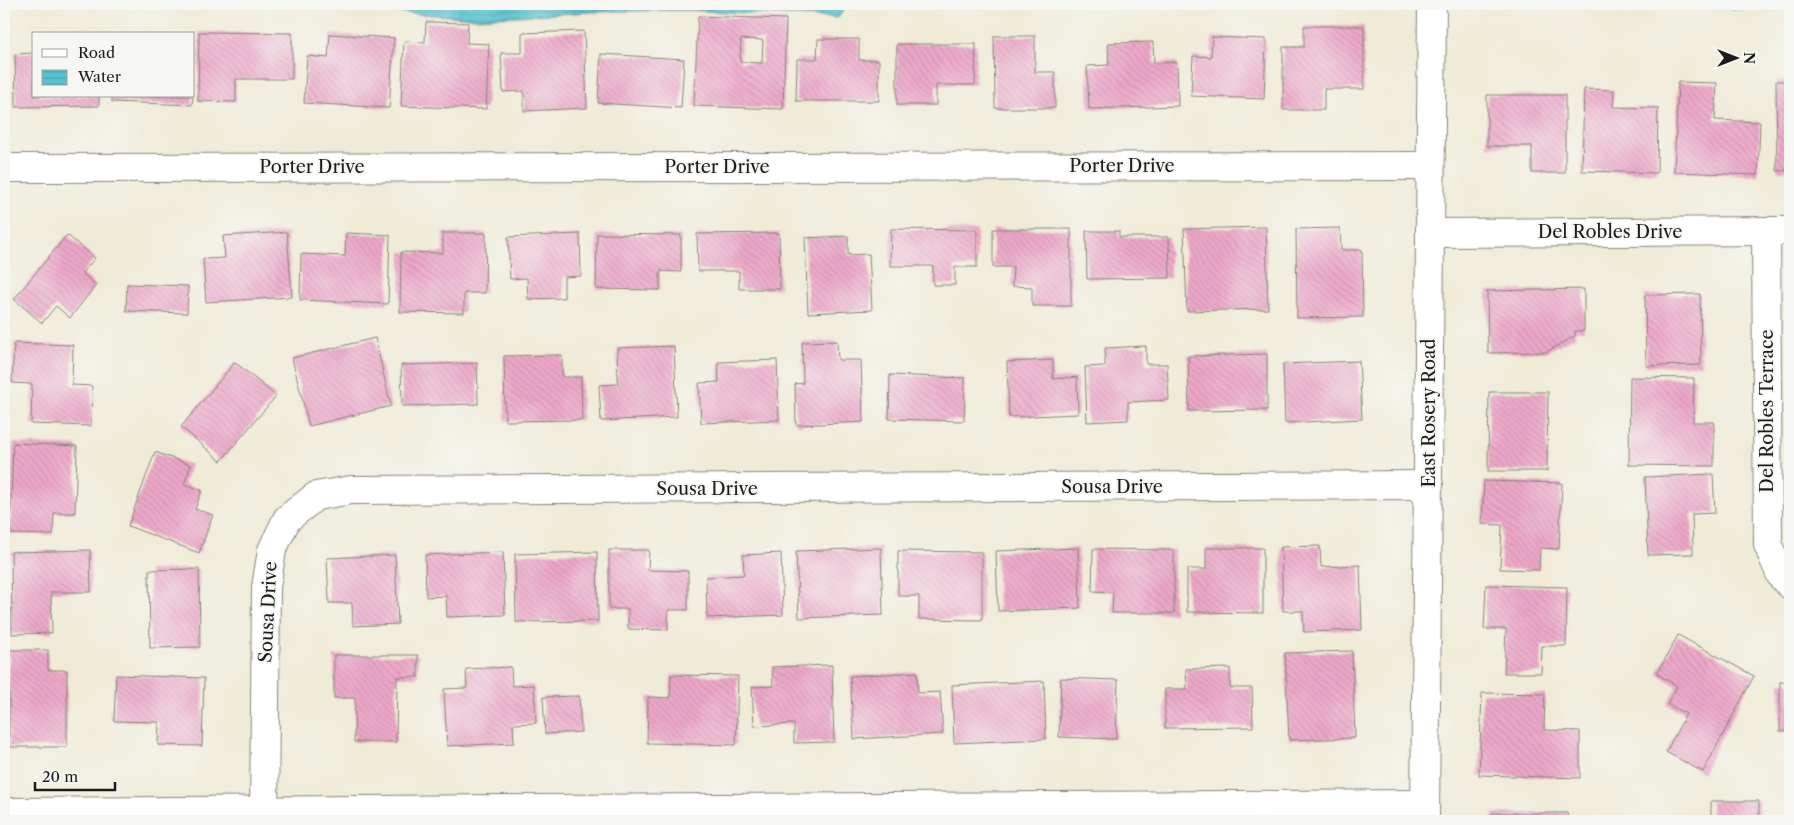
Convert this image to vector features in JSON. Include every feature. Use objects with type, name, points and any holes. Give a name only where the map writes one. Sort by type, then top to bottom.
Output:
[{"type":"street","name":"East Rosery Road","points":[[1425,813],[1432,4]]},
{"type":"street","name":"Porter Drive","points":[[4,168],[1430,166]]},
{"type":"street","name":"Del Robles Drive","points":[[1430,233],[1778,231]]},
{"type":"street","name":"Del Robles Terrace","points":[[1778,231],[1768,545],[1781,576],[1790,585]]},
{"type":"street","name":"Sousa Drive","points":[[264,815],[266,587],[272,550],[287,519],[316,496],[360,490],[1429,485]]},
{"type":"street","points":[[4,812],[264,815],[1425,813]]},
{"type":"water","points":[[351,4],[848,4],[838,18],[687,10],[592,12],[476,18],[366,10]]},
{"type":"building","points":[[698,16],[786,19],[783,109],[694,106]],"holes":[[[741,39],[763,40],[762,63],[740,62]]]},
{"type":"building","points":[[426,22],[468,23],[467,43],[489,44],[486,109],[401,106],[404,41],[425,42]]},
{"type":"building","points":[[1304,26],[1364,26],[1364,89],[1324,89],[1324,110],[1283,110],[1283,47],[1304,47]]},
{"type":"building","points":[[584,31],[587,108],[524,111],[524,91],[503,92],[501,53],[522,53],[522,33]]},
{"type":"building","points":[[199,32],[292,33],[292,79],[236,79],[236,102],[198,101]]},
{"type":"building","points":[[330,34],[394,38],[389,108],[304,103],[307,56],[328,58]]},
{"type":"building","points":[[994,36],[1035,36],[1035,72],[1055,72],[1055,108],[995,108]]},
{"type":"building","points":[[1212,37],[1266,39],[1264,99],[1191,96],[1193,56],[1211,57]]},
{"type":"building","points":[[818,39],[859,39],[859,60],[879,60],[879,101],[796,101],[797,59],[817,59]]},
{"type":"building","points":[[1153,42],[1154,63],[1177,62],[1178,106],[1089,109],[1087,66],[1109,65],[1108,43]]},
{"type":"building","points":[[897,44],[976,44],[975,85],[936,85],[936,105],[897,105]]},
{"type":"building","points":[[32,53],[32,98],[99,98],[99,106],[16,107],[15,54]]},
{"type":"building","points":[[601,54],[684,59],[681,108],[598,103]]},
{"type":"building","points":[[1776,81],[1790,81],[1790,170],[1777,171]]},
{"type":"building","points":[[1678,82],[1717,83],[1715,120],[1760,122],[1758,175],[1674,172]]},
{"type":"building","points":[[1584,89],[1614,90],[1613,107],[1658,108],[1657,173],[1582,171]]},
{"type":"building","points":[[1487,95],[1565,95],[1565,173],[1532,173],[1532,146],[1487,146]]},
{"type":"building","points":[[112,98],[193,98],[192,105],[112,102]]},
{"type":"building","points":[[1266,227],[1268,309],[1187,311],[1184,229]]},
{"type":"building","points":[[1340,228],[1341,250],[1362,250],[1363,317],[1297,318],[1296,229]]},
{"type":"building","points":[[891,229],[977,230],[977,267],[955,267],[955,285],[933,285],[933,266],[890,266]]},
{"type":"building","points":[[993,229],[1071,229],[1071,306],[1032,306],[1032,287],[1012,286],[1013,267],[993,267]]},
{"type":"building","points":[[1086,231],[1119,231],[1119,237],[1169,237],[1170,278],[1087,279]]},
{"type":"building","points":[[287,232],[292,297],[206,302],[203,259],[225,258],[223,236]]},
{"type":"building","points":[[346,233],[390,235],[388,304],[300,300],[301,254],[345,256]]},
{"type":"building","points":[[443,233],[486,233],[485,293],[464,293],[464,313],[400,312],[401,252],[443,253]]},
{"type":"building","points":[[779,233],[780,289],[739,289],[739,271],[698,271],[697,234]]},
{"type":"building","points":[[580,234],[581,276],[564,277],[564,298],[528,299],[527,278],[510,279],[508,237]]},
{"type":"building","points":[[597,234],[681,235],[681,272],[660,271],[660,290],[596,289]]},
{"type":"building","points":[[67,235],[95,258],[82,273],[96,285],[70,318],[56,306],[42,323],[14,299]]},
{"type":"building","points":[[848,236],[848,255],[869,254],[872,310],[808,313],[805,238]]},
{"type":"building","points":[[127,284],[188,286],[187,313],[126,311]]},
{"type":"building","points":[[1584,289],[1584,331],[1575,331],[1575,336],[1546,352],[1488,353],[1487,291]]},
{"type":"building","points":[[1700,294],[1701,365],[1646,366],[1645,295]]},
{"type":"building","points":[[375,338],[391,406],[309,426],[292,358]]},
{"type":"building","points":[[837,341],[838,360],[861,360],[863,422],[796,425],[795,384],[803,383],[802,342]]},
{"type":"building","points":[[14,343],[73,345],[72,385],[92,386],[91,426],[31,424],[32,384],[12,383]]},
{"type":"building","points":[[674,346],[677,417],[601,421],[599,385],[618,384],[617,348]]},
{"type":"building","points":[[1146,346],[1146,364],[1167,364],[1169,400],[1128,402],[1128,420],[1087,422],[1085,367],[1105,366],[1105,348]]},
{"type":"building","points":[[1267,354],[1267,410],[1189,411],[1188,356]]},
{"type":"building","points":[[562,355],[562,377],[581,377],[582,420],[505,421],[504,356]]},
{"type":"building","points":[[777,360],[779,420],[701,423],[699,383],[719,382],[718,362]]},
{"type":"building","points":[[1053,360],[1053,379],[1077,377],[1078,414],[1009,417],[1007,362]]},
{"type":"building","points":[[1359,361],[1362,419],[1285,423],[1283,364]]},
{"type":"building","points":[[235,362],[276,396],[221,461],[181,427]]},
{"type":"building","points":[[477,363],[478,404],[402,406],[401,365]]},
{"type":"building","points":[[890,375],[965,378],[964,421],[889,419]]},
{"type":"building","points":[[1630,377],[1694,378],[1693,422],[1714,422],[1714,466],[1629,465]]},
{"type":"building","points":[[1489,392],[1548,392],[1547,471],[1488,471]]},
{"type":"building","points":[[13,443],[77,446],[75,513],[54,513],[53,535],[10,534]]},
{"type":"building","points":[[155,452],[191,465],[184,484],[202,490],[195,509],[213,515],[199,553],[128,526]]},
{"type":"building","points":[[1713,474],[1715,513],[1692,514],[1693,554],[1648,555],[1645,477]]},
{"type":"building","points":[[1484,481],[1562,483],[1559,549],[1540,548],[1539,570],[1500,569],[1502,525],[1482,524]]},
{"type":"building","points":[[1320,546],[1321,567],[1360,565],[1362,630],[1304,632],[1303,611],[1283,611],[1281,547]]},
{"type":"building","points":[[881,548],[883,615],[799,618],[796,551]]},
{"type":"building","points":[[1078,548],[1080,608],[998,611],[996,551]]},
{"type":"building","points":[[1206,548],[1263,548],[1263,613],[1187,612],[1187,569],[1206,569]]},
{"type":"building","points":[[1093,549],[1174,550],[1174,613],[1112,613],[1113,592],[1092,591]]},
{"type":"building","points":[[90,550],[91,592],[51,592],[52,633],[12,634],[11,552]]},
{"type":"building","points":[[609,550],[649,550],[648,570],[688,571],[688,610],[668,610],[668,630],[628,629],[628,609],[609,609]]},
{"type":"building","points":[[898,551],[982,552],[982,620],[919,619],[919,596],[898,596]]},
{"type":"building","points":[[503,552],[505,615],[447,617],[446,596],[426,597],[425,555]]},
{"type":"building","points":[[597,552],[598,621],[516,622],[515,554]]},
{"type":"building","points":[[781,553],[783,615],[707,618],[706,577],[744,575],[743,555]]},
{"type":"building","points":[[395,555],[398,624],[353,626],[352,603],[329,603],[327,558]]},
{"type":"building","points":[[199,569],[200,647],[150,648],[149,570]]},
{"type":"building","points":[[1486,585],[1567,587],[1566,646],[1542,646],[1541,673],[1504,673],[1506,629],[1484,629]]},
{"type":"building","points":[[1678,635],[1754,676],[1703,772],[1666,752],[1686,714],[1667,704],[1677,686],[1657,674]]},
{"type":"building","points":[[9,650],[48,650],[48,670],[67,670],[67,747],[9,747]]},
{"type":"building","points":[[1352,651],[1355,738],[1289,740],[1285,653]]},
{"type":"building","points":[[334,655],[418,655],[418,677],[397,677],[396,742],[354,742],[355,698],[334,698]]},
{"type":"building","points":[[832,665],[834,742],[794,743],[794,724],[754,726],[752,687],[773,686],[772,667]]},
{"type":"building","points":[[511,667],[512,686],[534,685],[536,723],[513,724],[514,743],[447,746],[444,689],[467,688],[466,669]]},
{"type":"building","points":[[1230,668],[1230,688],[1252,688],[1253,727],[1165,728],[1165,689],[1187,689],[1186,669]]},
{"type":"building","points":[[917,672],[918,693],[940,692],[943,734],[854,739],[850,676]]},
{"type":"building","points":[[116,675],[204,678],[202,746],[158,745],[159,722],[114,721]]},
{"type":"building","points":[[671,675],[738,676],[736,745],[647,743],[648,697],[670,698]]},
{"type":"building","points":[[1061,678],[1118,680],[1116,739],[1059,737]]},
{"type":"building","points":[[1044,681],[1046,739],[954,743],[952,685]]},
{"type":"building","points":[[1780,682],[1790,682],[1790,731],[1780,731]]},
{"type":"building","points":[[1482,693],[1545,694],[1544,730],[1580,731],[1580,778],[1479,775]]},
{"type":"building","points":[[579,696],[581,732],[545,734],[543,697]]},
{"type":"building","points":[[1711,801],[1759,801],[1759,816],[1764,821],[1711,821]]},
{"type":"building","points":[[1492,813],[1567,813],[1568,821],[1493,821]]},
{"type":"building","points":[[1698,817],[1698,821],[1625,821],[1625,820]]},
{"type":"waterway","points":[[1675,4],[1790,6]]}]
